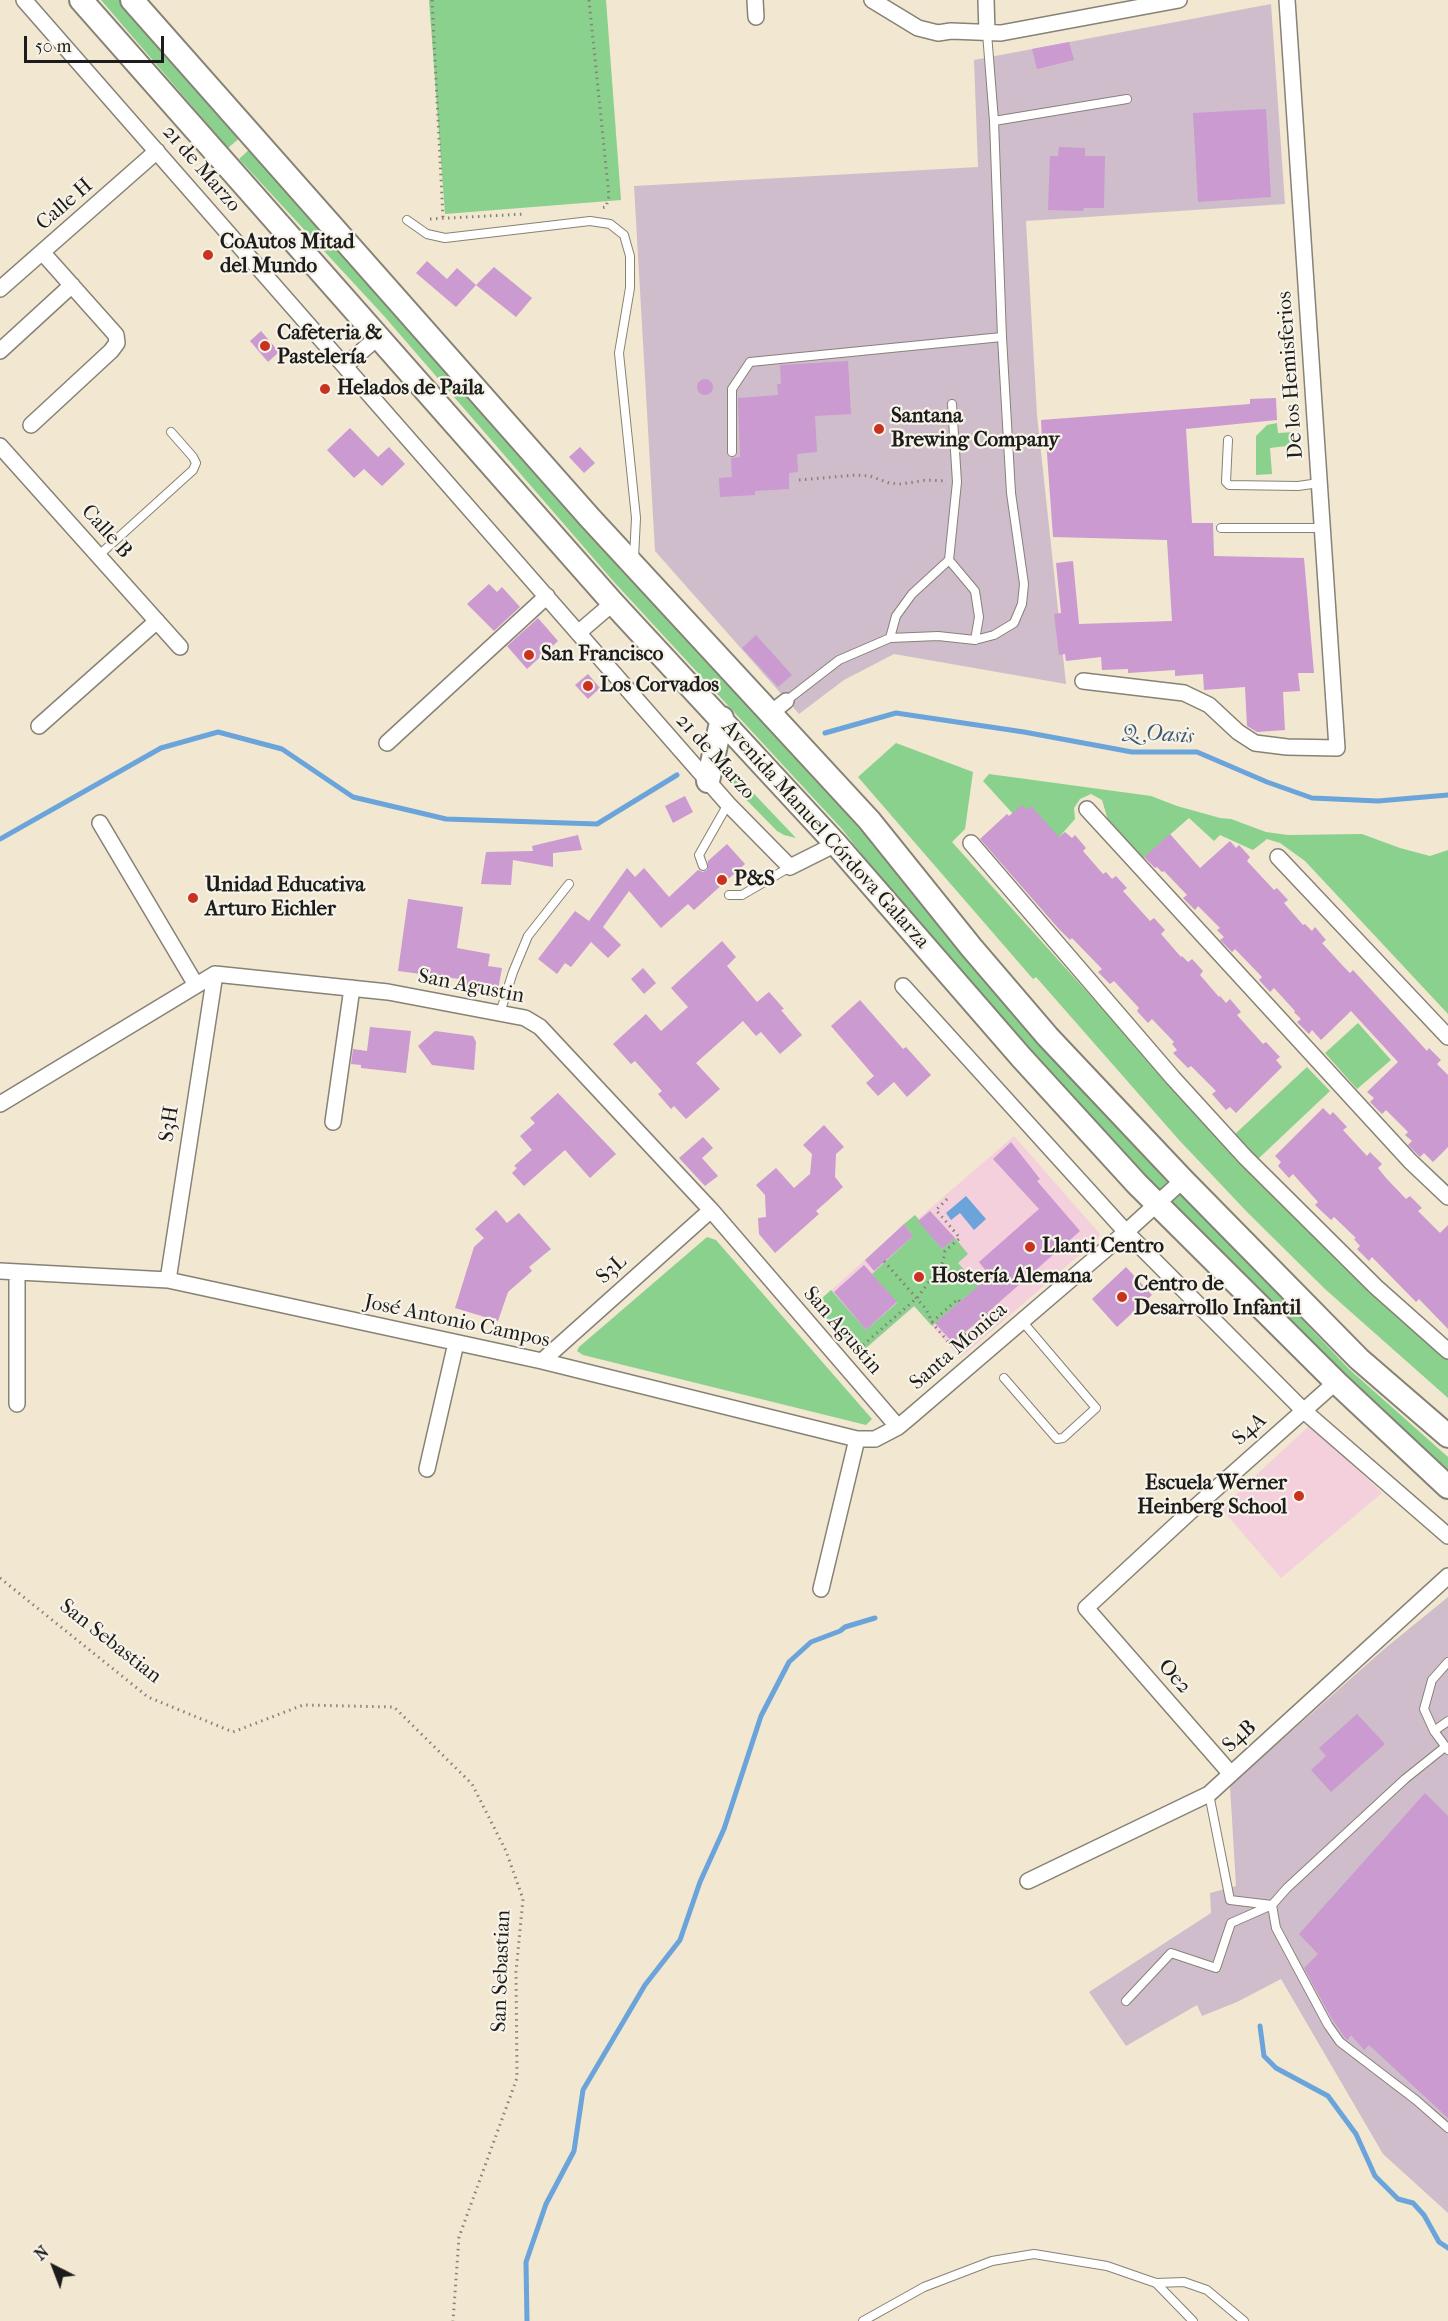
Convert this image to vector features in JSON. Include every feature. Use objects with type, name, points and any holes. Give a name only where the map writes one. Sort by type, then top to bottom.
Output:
[{"type":"main road","name":"Avenida Manuel Córdova Galarza","points":[[81,0],[614,603],[836,844],[1021,1057],[1156,1205],[1336,1382],[1448,1487]]},
{"type":"main road","name":"Avenida Manuel Córdova Galarza","points":[[132,0],[633,566],[779,707],[971,947],[1048,1037],[1183,1180],[1359,1359],[1448,1436]]},
{"type":"main road","points":[[224,160],[252,134]]},
{"type":"main road","points":[[708,780],[722,718]]},
{"type":"street","name":"21 de Marzo","points":[[24,0],[728,804],[790,867]]},
{"type":"street","points":[[755,0],[756,17]]},
{"type":"street","points":[[872,0],[918,28],[939,33],[951,30],[1001,33],[1179,0]]},
{"type":"street","points":[[986,0],[987,33]]},
{"type":"street","name":"De los Hemisferios","points":[[1083,681],[1184,693],[1209,705],[1238,732],[1255,743],[1287,747],[1337,748],[1287,0]]},
{"type":"street","name":"Calle H","points":[[0,289],[158,152]]},
{"type":"street","points":[[31,425],[117,343],[116,335],[42,252]]},
{"type":"street","points":[[0,351],[72,285]]},
{"type":"street","points":[[345,365],[378,337]]},
{"type":"street","name":"Calle B","points":[[0,446],[180,647]]},
{"type":"street","points":[[387,743],[546,596]]},
{"type":"street","points":[[578,633],[614,603]]},
{"type":"street","points":[[39,726],[157,621]]},
{"type":"street","points":[[1087,809],[1410,1161],[1448,1197]]},
{"type":"street","points":[[100,824],[196,985]]},
{"type":"street","points":[[971,843],[1173,1078],[1245,1157],[1376,1287],[1448,1351]]},
{"type":"street","points":[[790,867],[836,844]]},
{"type":"street","points":[[1278,857],[1448,1037]]},
{"type":"street","points":[[0,1104],[215,974]]},
{"type":"street","name":"San Agustin","points":[[215,974],[388,992],[525,1018],[540,1027],[711,1210],[898,1427]]},
{"type":"street","name":"S3H","points":[[168,1280],[215,974]]},
{"type":"street","points":[[903,986],[1126,1232],[1304,1411],[1448,1536]]},
{"type":"street","points":[[333,1122],[352,988]]},
{"type":"street","name":"Santa Monica","points":[[898,1427],[1126,1232],[1183,1180]]},
{"type":"street","name":"S3L","points":[[542,1361],[711,1210]]},
{"type":"street","name":"José Antonio Campos","points":[[0,1271],[168,1280],[542,1361],[857,1439],[875,1439],[898,1427]]},
{"type":"street","points":[[17,1272],[17,1404]]},
{"type":"street","points":[[427,1469],[456,1343]]},
{"type":"street","name":"S4A","points":[[1086,1608],[1336,1382]]},
{"type":"street","points":[[821,1588],[857,1439]]},
{"type":"street","name":"S4B","points":[[1028,1881],[1209,1794],[1448,1576]]},
{"type":"street","name":"Oe2","points":[[1086,1608],[1231,1774]]},
{"type":"lane","points":[[779,707],[839,660],[890,638],[938,636],[975,640],[994,635],[1014,623],[1022,604],[1024,584],[1011,494],[1002,337],[994,121],[987,33]]},
{"type":"lane","points":[[994,121],[1126,99]]},
{"type":"lane","points":[[407,220],[427,234],[445,238],[590,221],[610,224],[624,235],[630,255],[630,288],[619,353],[636,518],[633,566]]},
{"type":"lane","points":[[732,452],[732,389],[750,362],[1002,337]]},
{"type":"lane","points":[[890,638],[896,616],[912,594],[949,560],[957,482],[952,404]]},
{"type":"lane","points":[[98,556],[193,470],[196,463],[193,457],[171,432]]},
{"type":"lane","points":[[1228,440],[1226,482],[1229,485],[1298,486],[1319,483]]},
{"type":"lane","points":[[1221,528],[1322,528]]},
{"type":"lane","points":[[949,560],[975,591],[978,617],[975,640]]},
{"type":"lane","points":[[703,866],[699,855],[728,804]]},
{"type":"lane","points":[[729,895],[742,895],[790,867]]},
{"type":"lane","points":[[500,1013],[528,936],[569,884]]},
{"type":"lane","points":[[1004,1378],[1057,1439],[1063,1438],[1096,1408],[1022,1321]]},
{"type":"lane","points":[[1126,2001],[1171,1953],[1216,1968],[1231,1923],[1272,1905],[1287,1888],[1405,1779],[1447,1748],[1434,1731],[1424,1710],[1432,1680],[1448,1662]]},
{"type":"lane","points":[[1434,1731],[1448,1721]]},
{"type":"lane","points":[[1209,1794],[1230,1899],[1272,1905]]},
{"type":"lane","points":[[1272,1905],[1276,1928],[1328,2025],[1340,2042],[1416,2100],[1448,2128]]},
{"type":"lane","points":[[863,2321],[934,2283],[992,2261],[1034,2254],[1107,2266],[1156,2283],[1184,2282],[1207,2290],[1244,2321]]},
{"type":"lane","points":[[1156,2283],[1193,2321]]},
{"type":"path","points":[[432,0],[443,218],[535,213]]},
{"type":"path","points":[[589,0],[609,196],[606,207],[593,210]]},
{"type":"path","points":[[799,480],[856,475],[901,484],[927,480],[957,482]]},
{"type":"path","points":[[852,1354],[916,1299],[944,1262],[945,1251],[960,1238],[936,1210],[948,1198]]},
{"type":"path","points":[[884,1261],[926,1309],[932,1322],[950,1344],[954,1345],[991,1312]]},
{"type":"path","points":[[932,1322],[958,1299],[960,1302]]},
{"type":"path","name":"San Sebastian","points":[[0,1578],[148,1697],[233,1732],[303,1705],[394,1707],[472,1784],[506,1851],[523,1899],[516,1972],[517,2078],[459,2237],[453,2321]]},
{"type":"shaded area","points":[[1271,4],[1285,204],[1026,221],[1037,415],[1066,684],[894,654],[844,680],[799,714],[655,551],[634,186],[978,167],[974,60]]},
{"type":"shaded area","points":[[1014,1136],[1100,1234],[1098,1239],[960,1358],[915,1306],[858,1355],[817,1308],[818,1302],[915,1215],[919,1218]]},
{"type":"shaded area","points":[[1311,1424],[1382,1493],[1281,1578],[1221,1508]]},
{"type":"shaded area","points":[[1448,1597],[1448,2213],[1383,2154],[1281,1979],[1237,2002],[1202,2016],[1197,2005],[1126,2046],[1089,1992],[1211,1913],[1210,1893],[1236,1886],[1230,1786],[1383,1650]]},
{"type":"green space","points":[[101,0],[121,0],[242,136],[228,148]]},
{"type":"green space","points":[[429,0],[606,0],[621,200],[445,214]]},
{"type":"green space","points":[[252,147],[624,572],[833,795],[941,928],[1168,1183],[1158,1193],[1047,1071],[892,893],[842,829],[614,582],[384,316],[239,159]]},
{"type":"green space","points":[[1277,423],[1278,433],[1295,432],[1295,445],[1270,448],[1272,474],[1256,475],[1256,436],[1267,425]]},
{"type":"green space","points":[[896,743],[973,772],[965,829],[952,842],[1169,1083],[1338,1262],[1448,1360],[1448,1398],[1325,1289],[1248,1213],[1179,1140],[1036,977],[1033,979],[858,777]]},
{"type":"green space","points":[[721,759],[796,838],[777,831],[725,778]]},
{"type":"green space","points":[[989,774],[1151,796],[1177,806],[1231,819],[1266,832],[1288,835],[1362,834],[1430,856],[1448,850],[1448,1014],[1305,861],[1280,843],[1267,839],[1253,850],[1220,835],[1214,841],[1189,818],[1141,860],[1110,827],[1102,800],[1091,794],[1080,799],[1074,808],[1075,819],[1047,851],[983,781]]},
{"type":"green space","points":[[1358,1023],[1391,1060],[1357,1089],[1325,1053]]},
{"type":"green space","points":[[1307,1067],[1330,1091],[1258,1159],[1235,1134]]},
{"type":"green space","points":[[1181,1192],[1349,1369],[1448,1457],[1448,1478],[1168,1203]]},
{"type":"green space","points":[[915,1215],[942,1249],[955,1238],[968,1254],[958,1263],[981,1288],[970,1293],[932,1326],[914,1306],[858,1355],[817,1308],[818,1302],[831,1290],[866,1330],[897,1303],[872,1274],[913,1236],[904,1224]]},
{"type":"green space","points":[[707,1237],[716,1240],[872,1419],[866,1425],[583,1355],[577,1351]]},
{"type":"water","points":[[966,1196],[986,1219],[974,1230],[960,1213],[951,1220],[946,1213]]},
{"type":"building","points":[[1069,42],[1074,60],[1037,69],[1032,49]]},
{"type":"building","points":[[1266,109],[1271,197],[1198,202],[1193,113]]},
{"type":"building","points":[[1059,147],[1085,148],[1085,156],[1105,156],[1104,208],[1084,208],[1083,211],[1048,210],[1050,156],[1058,156]]},
{"type":"building","points":[[427,261],[447,279],[457,268],[476,285],[456,307],[416,273]]},
{"type":"building","points":[[494,267],[532,298],[516,317],[476,285]]},
{"type":"building","name":"Cafeteria & Pastelería","points":[[261,331],[279,352],[268,362],[250,341]]},
{"type":"building","points":[[848,361],[851,414],[815,416],[817,452],[797,454],[798,472],[789,473],[789,489],[755,491],[755,495],[720,497],[719,478],[732,477],[731,458],[740,457],[738,398],[778,395],[777,384],[781,384],[780,365]]},
{"type":"building","points":[[705,379],[713,387],[705,395],[697,387]]},
{"type":"building","points":[[1276,398],[1277,420],[1186,429],[1192,523],[1213,523],[1214,556],[1304,558],[1314,673],[1298,673],[1300,691],[1283,692],[1285,730],[1257,732],[1247,726],[1245,687],[1204,690],[1203,674],[1175,676],[1175,670],[1128,673],[1128,669],[1102,670],[1101,657],[1066,661],[1065,654],[1059,655],[1054,614],[1061,613],[1056,563],[1073,561],[1079,624],[1172,621],[1167,540],[1053,537],[1046,440],[1042,440],[1041,420],[1250,404],[1250,399]]},
{"type":"building","points":[[350,428],[378,457],[389,447],[405,464],[382,486],[364,469],[354,478],[327,450]]},
{"type":"building","points":[[580,447],[595,463],[584,473],[569,457]]},
{"type":"building","points":[[489,584],[497,592],[502,587],[520,607],[494,631],[467,604]]},
{"type":"building","name":"San Francisco","points":[[538,618],[558,641],[527,669],[507,646]]},
{"type":"building","points":[[756,635],[792,675],[778,687],[742,648]]},
{"type":"building","name":"Los Corvados","points":[[588,674],[600,688],[588,699],[575,685]]},
{"type":"building","points":[[685,796],[693,812],[673,823],[665,806]]},
{"type":"building","points":[[1022,805],[1027,810],[1031,806],[1059,837],[1065,832],[1072,838],[1075,835],[1086,848],[1083,851],[1103,874],[1106,872],[1112,879],[1116,876],[1127,888],[1123,891],[1150,921],[1154,918],[1165,930],[1161,934],[1181,957],[1188,962],[1192,959],[1203,971],[1200,975],[1219,997],[1226,1003],[1230,999],[1241,1012],[1237,1015],[1263,1044],[1266,1042],[1280,1057],[1276,1060],[1282,1067],[1236,1113],[1230,1107],[1226,1110],[1212,1094],[1216,1091],[1191,1066],[1188,1068],[1173,1053],[1177,1050],[1172,1044],[1174,1042],[1152,1019],[1148,1023],[1137,1011],[1139,1008],[1114,981],[1110,984],[1098,972],[1102,969],[1072,938],[1070,940],[1058,928],[980,839],[1007,814],[1009,816]]},
{"type":"building","points":[[1170,834],[1200,868],[1230,841],[1236,848],[1239,845],[1250,857],[1247,861],[1274,890],[1277,888],[1288,900],[1284,903],[1303,925],[1305,924],[1312,931],[1315,927],[1326,940],[1322,943],[1343,966],[1350,973],[1353,970],[1427,1051],[1429,1048],[1441,1060],[1437,1064],[1448,1075],[1448,1147],[1433,1162],[1424,1153],[1420,1157],[1408,1145],[1412,1141],[1405,1135],[1408,1132],[1386,1110],[1382,1114],[1370,1102],[1374,1098],[1367,1092],[1398,1062],[1351,1011],[1321,1040],[1312,1030],[1309,1034],[1297,1022],[1301,1019],[1274,988],[1270,992],[1259,980],[1262,977],[1235,949],[1232,952],[1220,940],[1224,937],[1217,930],[1220,928],[1198,906],[1195,910],[1183,898],[1187,895],[1164,871],[1155,868],[1144,857]]},
{"type":"building","points":[[578,835],[582,850],[553,853],[553,867],[513,860],[511,885],[481,884],[486,852],[533,851],[532,846]]},
{"type":"building","points":[[727,844],[745,864],[694,910],[688,904],[661,928],[629,891],[603,927],[621,945],[608,958],[591,942],[571,967],[565,963],[557,974],[538,959],[575,911],[589,921],[627,868],[635,877],[644,868],[669,897],[698,870],[703,872],[707,870],[708,861]]},
{"type":"building","points":[[408,899],[463,907],[457,948],[490,954],[488,966],[502,968],[497,995],[465,990],[467,980],[398,971]]},
{"type":"building","points":[[722,941],[736,957],[727,966],[757,1002],[769,992],[802,1035],[780,1054],[761,1032],[756,1036],[743,1021],[696,1063],[720,1089],[686,1119],[674,1106],[671,1109],[658,1094],[662,1091],[635,1061],[631,1064],[613,1044],[646,1014],[661,1031],[688,1007],[671,988]]},
{"type":"building","points":[[643,968],[656,983],[644,994],[631,979]]},
{"type":"building","points":[[860,1000],[903,1049],[906,1047],[931,1075],[907,1097],[894,1082],[878,1096],[866,1083],[874,1076],[831,1026]]},
{"type":"building","points":[[370,1027],[411,1031],[406,1073],[361,1068],[361,1065],[351,1064],[353,1049],[367,1051]]},
{"type":"building","points":[[435,1031],[473,1036],[476,1042],[474,1070],[432,1065],[418,1046]]},
{"type":"building","points":[[558,1093],[616,1154],[590,1178],[565,1150],[524,1186],[512,1173],[517,1168],[514,1166],[532,1150],[520,1136],[535,1123],[530,1118]]},
{"type":"building","points":[[1323,1108],[1330,1115],[1333,1112],[1347,1127],[1343,1130],[1367,1156],[1370,1152],[1382,1164],[1378,1168],[1386,1178],[1406,1199],[1410,1196],[1422,1208],[1418,1211],[1440,1233],[1448,1225],[1448,1329],[1419,1299],[1416,1302],[1372,1257],[1369,1261],[1357,1249],[1360,1246],[1354,1239],[1356,1238],[1334,1217],[1331,1220],[1315,1205],[1318,1202],[1293,1174],[1289,1178],[1278,1166],[1281,1162],[1275,1156]]},
{"type":"building","points":[[824,1125],[844,1147],[836,1154],[835,1177],[843,1187],[816,1211],[819,1214],[775,1253],[759,1234],[758,1218],[766,1217],[765,1195],[756,1185],[776,1168],[794,1188],[810,1174],[812,1154],[803,1145]]},
{"type":"building","points":[[703,1137],[713,1148],[702,1158],[718,1176],[705,1186],[679,1158]]},
{"type":"building","points":[[1011,1142],[1040,1179],[1037,1181],[1080,1231],[953,1343],[935,1323],[990,1276],[979,1262],[1039,1209],[993,1159]]},
{"type":"building","points":[[496,1210],[507,1223],[519,1213],[551,1249],[529,1267],[532,1271],[508,1292],[498,1321],[455,1308],[474,1247],[484,1238],[475,1229]]},
{"type":"building","points":[[930,1211],[955,1238],[942,1249],[918,1221]]},
{"type":"building","points":[[904,1224],[913,1236],[874,1271],[865,1260]]},
{"type":"building","points":[[864,1265],[897,1302],[866,1330],[834,1292]]},
{"type":"building","name":"Centro de Desarrollo Infantil","points":[[1126,1267],[1152,1295],[1117,1327],[1092,1299]]},
{"type":"building","points":[[1357,1714],[1385,1744],[1331,1792],[1311,1770],[1326,1756],[1319,1748]]},
{"type":"building","points":[[1425,1793],[1448,1816],[1448,2118],[1369,2045],[1364,2050],[1351,2035],[1348,2040],[1346,2039],[1332,2019],[1304,1968],[1318,1954],[1299,1934]]},
{"type":"waterway","name":"Q. Oasis","points":[[825,733],[896,713],[1024,732],[1132,752],[1197,752],[1267,782],[1312,798],[1378,801],[1448,795]]},
{"type":"waterway","points":[[0,839],[161,748],[218,732],[282,749],[353,797],[446,819],[597,824],[677,775]]},
{"type":"waterway","points":[[527,2321],[526,2262],[546,2204],[574,2151],[583,2090],[645,1985],[680,1940],[700,1882],[724,1829],[761,1716],[789,1662],[811,1642],[845,1627],[875,1618]]},
{"type":"waterway","points":[[1260,2026],[1264,2056],[1276,2068],[1328,2096],[1356,2134],[1375,2176],[1398,2199],[1413,2203],[1424,2215],[1439,2242],[1448,2248]]},
{"type":"place","name":"CoAutos Mitad del Mundo","points":[[208,255]]},
{"type":"place","name":"Cafeteria & Pastelería","points":[[265,346]]},
{"type":"place","name":"Helados de Paila","points":[[325,389]]},
{"type":"place","name":"Santana Brewing Company","points":[[879,429]]},
{"type":"place","name":"San Francisco","points":[[529,655]]},
{"type":"place","name":"Los Corvados","points":[[588,686]]},
{"type":"place","name":"P&S","points":[[722,880]]},
{"type":"place","name":"Unidad Educativa Arturo Eichler","points":[[193,898]]},
{"type":"place","name":"Llanti Centro","points":[[1030,1247]]},
{"type":"place","name":"Hostería Alemana","points":[[919,1277]]},
{"type":"place","name":"Centro de Desarrollo Infantil","points":[[1122,1297]]},
{"type":"place","name":"Escuela Werner Heinberg School","points":[[1299,1496]]}]
